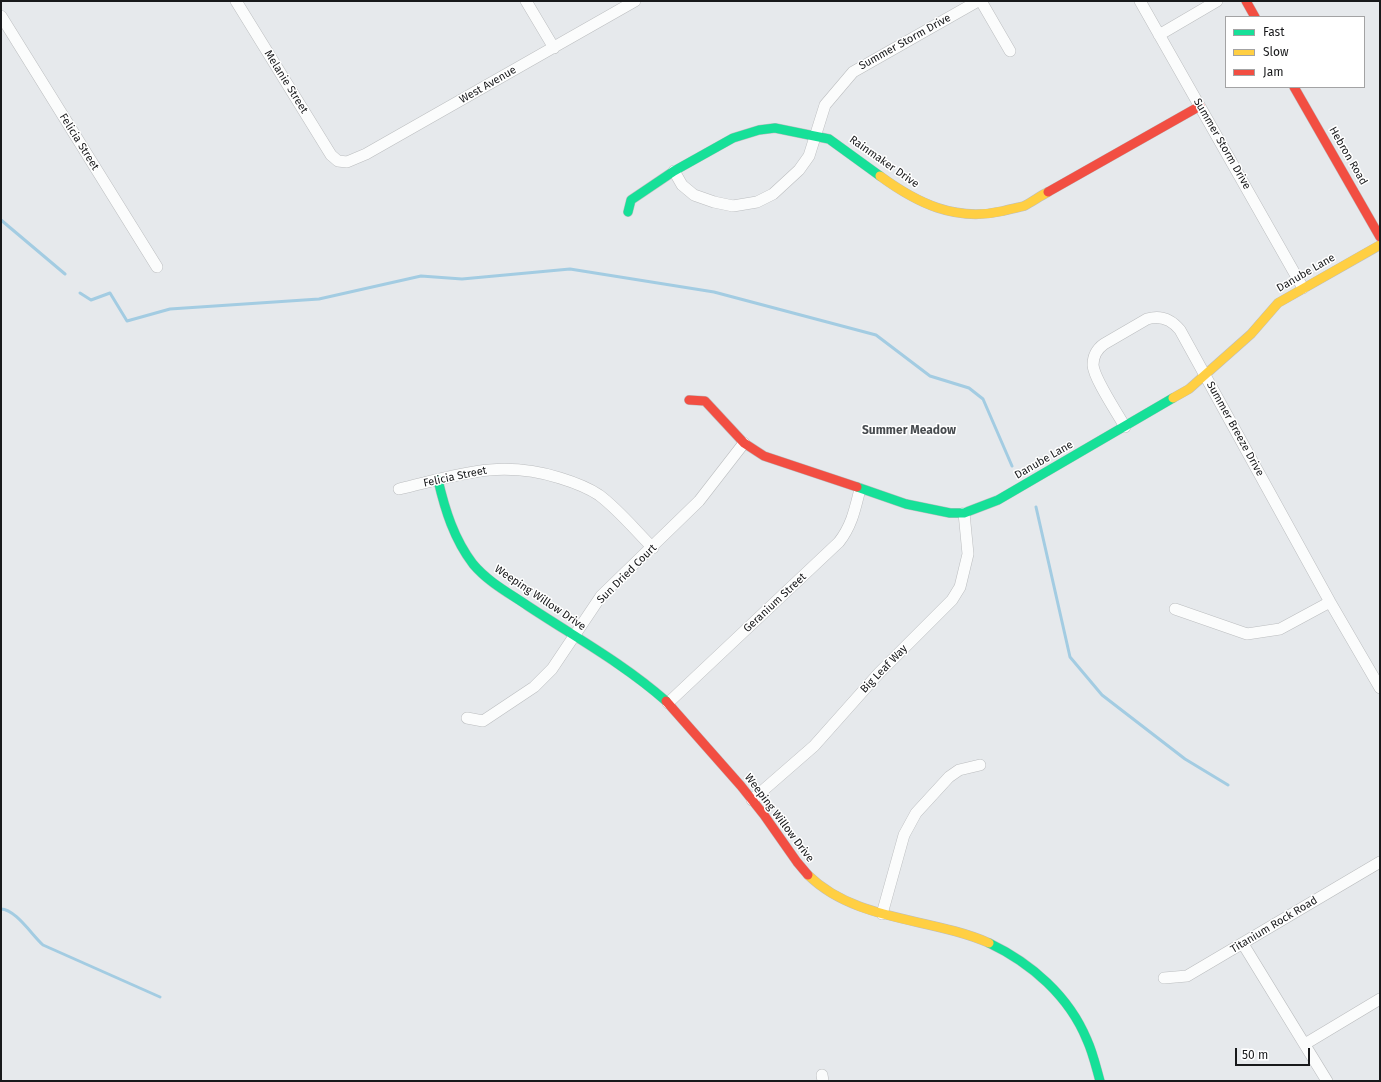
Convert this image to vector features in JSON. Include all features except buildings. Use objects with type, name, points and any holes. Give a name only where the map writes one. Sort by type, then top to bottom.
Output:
[{"type":"street","name":"Melanie Street","points":[[236,1],[331,155],[338,161]]},
{"type":"street","points":[[526,1],[554,48]]},
{"type":"street","name":"West Avenue","points":[[338,161],[347,162],[366,154],[635,1]]},
{"type":"street","points":[[980,1],[1010,51]]},
{"type":"street","name":"Summer Storm Drive","points":[[674,171],[682,185],[694,195],[733,206],[758,202],[773,194],[800,170],[808,156],[825,105],[853,72],[980,1]]},
{"type":"street","name":"Summer Storm Drive","points":[[1140,1],[1303,288]]},
{"type":"street","points":[[1159,35],[1217,1]]},
{"type":"street","points":[[1246,1],[1254,16]]},
{"type":"street","name":"Felicia Street","points":[[1,16],[157,267]]},
{"type":"street","name":"Hebron Road","points":[[1295,88],[1380,238]]},
{"type":"street","name":"Rainmaker Drive","points":[[628,212],[631,200],[674,171],[733,138],[759,130],[775,128],[829,139],[906,194],[945,211],[970,214],[988,214],[1023,206],[1200,106]]},
{"type":"street","name":"Danube Lane","points":[[689,400],[705,401],[744,443],[764,456],[906,504],[950,513],[964,513],[998,500],[1189,389],[1206,376],[1251,334],[1278,303],[1380,245]]},
{"type":"street","name":"Summer Breeze Drive","points":[[1125,427],[1094,371],[1094,358],[1096,352],[1104,344],[1147,319],[1161,317],[1175,324],[1180,330],[1330,602],[1380,688]]},
{"type":"street","name":"Sun Dried Court","points":[[467,718],[483,721],[534,687],[552,669],[601,596],[653,548],[699,501],[744,443]]},
{"type":"street","name":"Felicia Street","points":[[399,489],[489,468],[540,472],[576,483],[597,494],[613,507],[653,548]]},
{"type":"street","name":"Weeping Willow Drive","points":[[438,480],[444,508],[455,535],[468,556],[483,574],[640,678],[668,703],[752,800],[796,861],[820,886],[844,901],[882,914],[986,942],[1007,952],[1031,967],[1060,996],[1072,1014],[1085,1036],[1100,1081]]},
{"type":"street","name":"Geranium Street","points":[[668,703],[839,542],[853,520],[860,488]]},
{"type":"street","name":"Big Leaf Way","points":[[752,800],[814,746],[879,673],[952,600],[960,587],[968,554],[964,513]]},
{"type":"street","points":[[1175,609],[1247,634],[1280,629],[1330,602]]},
{"type":"street","points":[[882,914],[904,835],[916,813],[949,777],[959,770],[980,765]]},
{"type":"street","name":"Titanium Rock Road","points":[[1164,978],[1187,976],[1380,862]]},
{"type":"street","points":[[1243,944],[1327,1081]]},
{"type":"street","points":[[1305,1044],[1380,999]]},
{"type":"waterway","points":[[1,220],[65,274]]},
{"type":"waterway","points":[[80,293],[91,300],[110,293],[127,321],[170,309],[319,299],[421,276],[462,279],[570,269],[714,292],[876,335],[930,376],[969,388],[983,399],[1012,466]]},
{"type":"waterway","points":[[1036,507],[1070,657],[1102,695],[1185,759],[1228,785]]},
{"type":"waterway","points":[[1,909],[12,913],[18,918],[43,945],[160,997]]},
{"type":"traffic: fast","points":[[628,212],[631,200],[674,171],[733,138],[759,130],[775,128],[829,139],[880,176]]},
{"type":"traffic: fast","points":[[857,487],[906,504],[950,513],[964,513],[998,500],[1173,398]]},
{"type":"traffic: fast","points":[[438,480],[447,513],[460,545],[479,570],[506,592],[599,651],[666,701]]},
{"type":"traffic: fast","points":[[989,943],[1020,960],[1047,982],[1059,995],[1070,1009],[1087,1040],[1100,1081]]},
{"type":"traffic: slow","points":[[880,176],[908,194],[937,208],[969,214],[985,214],[1024,206],[1048,192]]},
{"type":"traffic: slow","points":[[1173,398],[1189,389],[1251,334],[1278,303],[1380,245]]},
{"type":"traffic: slow","points":[[808,875],[827,890],[848,902],[894,917],[943,928],[989,943]]},
{"type":"traffic: jam","points":[[1246,1],[1254,16]]},
{"type":"traffic: jam","points":[[1295,88],[1380,237]]},
{"type":"traffic: jam","points":[[1048,192],[1200,106]]},
{"type":"traffic: jam","points":[[689,400],[705,401],[744,443],[764,456],[857,487]]},
{"type":"traffic: jam","points":[[666,701],[741,786],[808,875]]},
{"type":"district","name":"Summer Meadow","points":[[909,431]]}]
